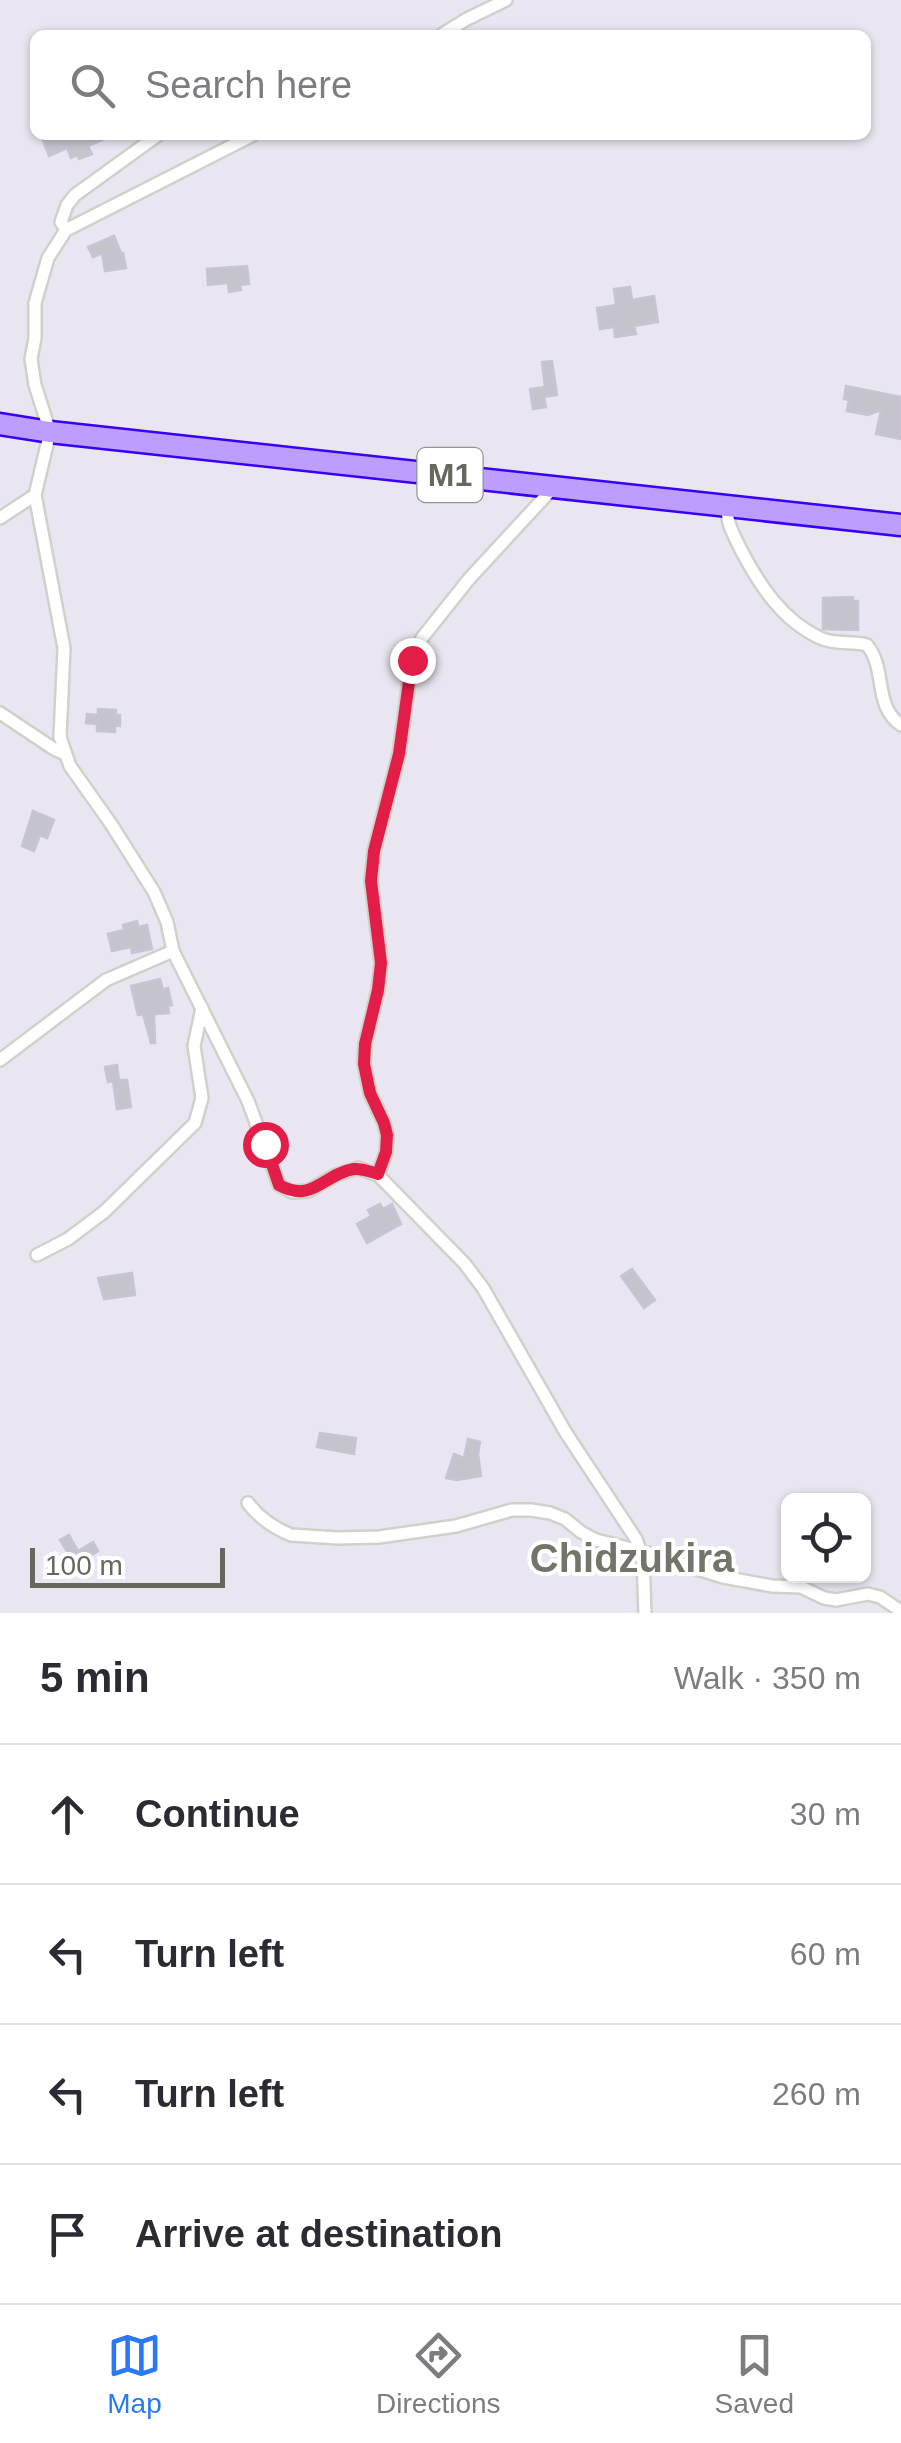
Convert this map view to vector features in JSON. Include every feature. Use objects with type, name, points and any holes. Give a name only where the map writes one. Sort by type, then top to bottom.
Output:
[{"type":"highway","name":"M1","points":[[0,424],[901,524]]},
{"type":"street","points":[[449,30],[506,0]]},
{"type":"street","points":[[66,230],[61,222],[74,195],[150,140]]},
{"type":"street","points":[[239,140],[66,230],[48,258],[35,303],[31,359],[50,432],[34,495],[64,648],[60,738],[70,766],[154,892],[167,922],[173,951],[248,1101],[279,1185],[292,1192],[308,1191],[358,1168],[378,1174],[454,1252],[483,1288],[566,1433],[631,1528],[644,1569],[645,1613]]},
{"type":"street","points":[[378,1174],[387,1135],[370,1093],[364,1064],[381,963],[371,881],[374,851],[399,754],[412,660],[422,638],[469,579],[554,486]]},
{"type":"street","points":[[0,518],[34,495]]},
{"type":"street","points":[[728,505],[726,518],[768,596],[819,637],[838,644],[867,645],[876,660],[888,713],[901,725]]},
{"type":"street","points":[[0,714],[65,754]]},
{"type":"street","points":[[0,1060],[106,980],[173,951]]},
{"type":"street","points":[[37,1255],[68,1239],[104,1212],[195,1123],[202,1098],[194,1046],[202,1008]]},
{"type":"street","points":[[248,1503],[266,1522],[291,1535],[338,1538],[443,1528],[512,1510],[550,1513],[596,1540],[723,1577],[801,1588],[836,1600],[857,1595],[880,1597],[901,1611]]},
{"type":"building","points":[[43,140],[102,140],[88,146],[92,154],[79,159],[77,155],[71,158],[67,148],[49,156]]},
{"type":"building","points":[[114,236],[126,268],[105,271],[102,253],[93,257],[88,247]]},
{"type":"building","points":[[247,266],[249,284],[240,285],[241,290],[229,292],[228,283],[208,285],[207,269]]},
{"type":"building","points":[[630,287],[632,300],[654,296],[658,322],[634,326],[636,334],[615,337],[614,327],[600,329],[597,308],[616,305],[614,289]]},
{"type":"building","points":[[552,361],[557,395],[544,397],[546,407],[533,409],[530,389],[545,387],[542,362]]},
{"type":"building","points":[[846,386],[901,397],[901,439],[876,434],[881,410],[868,415],[847,411]]},
{"type":"building","points":[[853,597],[853,601],[858,601],[858,630],[823,629],[823,598]]},
{"type":"building","points":[[98,709],[116,710],[116,715],[120,715],[120,726],[115,725],[115,732],[97,731],[97,724],[86,723],[87,714],[98,715]]},
{"type":"building","points":[[33,811],[54,820],[47,838],[40,835],[34,851],[22,846]]},
{"type":"building","points":[[137,921],[138,927],[147,925],[152,949],[132,953],[131,947],[112,951],[108,934]]},
{"type":"building","points":[[160,979],[163,990],[168,988],[172,1005],[168,1006],[169,1013],[154,1014],[155,1043],[151,1043],[131,986]]},
{"type":"building","points":[[117,1065],[119,1080],[127,1080],[131,1107],[117,1109],[113,1081],[108,1082],[105,1067]]},
{"type":"building","points":[[380,1204],[383,1209],[392,1204],[401,1224],[367,1243],[357,1224],[371,1216],[368,1210]]},
{"type":"building","points":[[632,1269],[655,1300],[644,1308],[621,1276]]},
{"type":"building","points":[[132,1273],[135,1295],[104,1299],[98,1278]]},
{"type":"building","points":[[320,1433],[356,1438],[354,1454],[317,1447]]},
{"type":"building","points":[[468,1439],[480,1442],[481,1476],[446,1478],[454,1454],[464,1458]]},
{"type":"building","points":[[69,1535],[78,1551],[93,1542],[98,1551],[71,1568],[63,1556],[68,1553],[60,1540]]},
{"type":"district","name":"Chidzukira","points":[[632,1558]]},
{"type":"route","points":[[265,1144],[279,1185],[292,1192],[308,1191],[358,1168],[378,1174],[386,1152],[387,1135],[370,1093],[364,1064],[381,963],[371,881],[374,851],[399,754],[412,660]]}]
